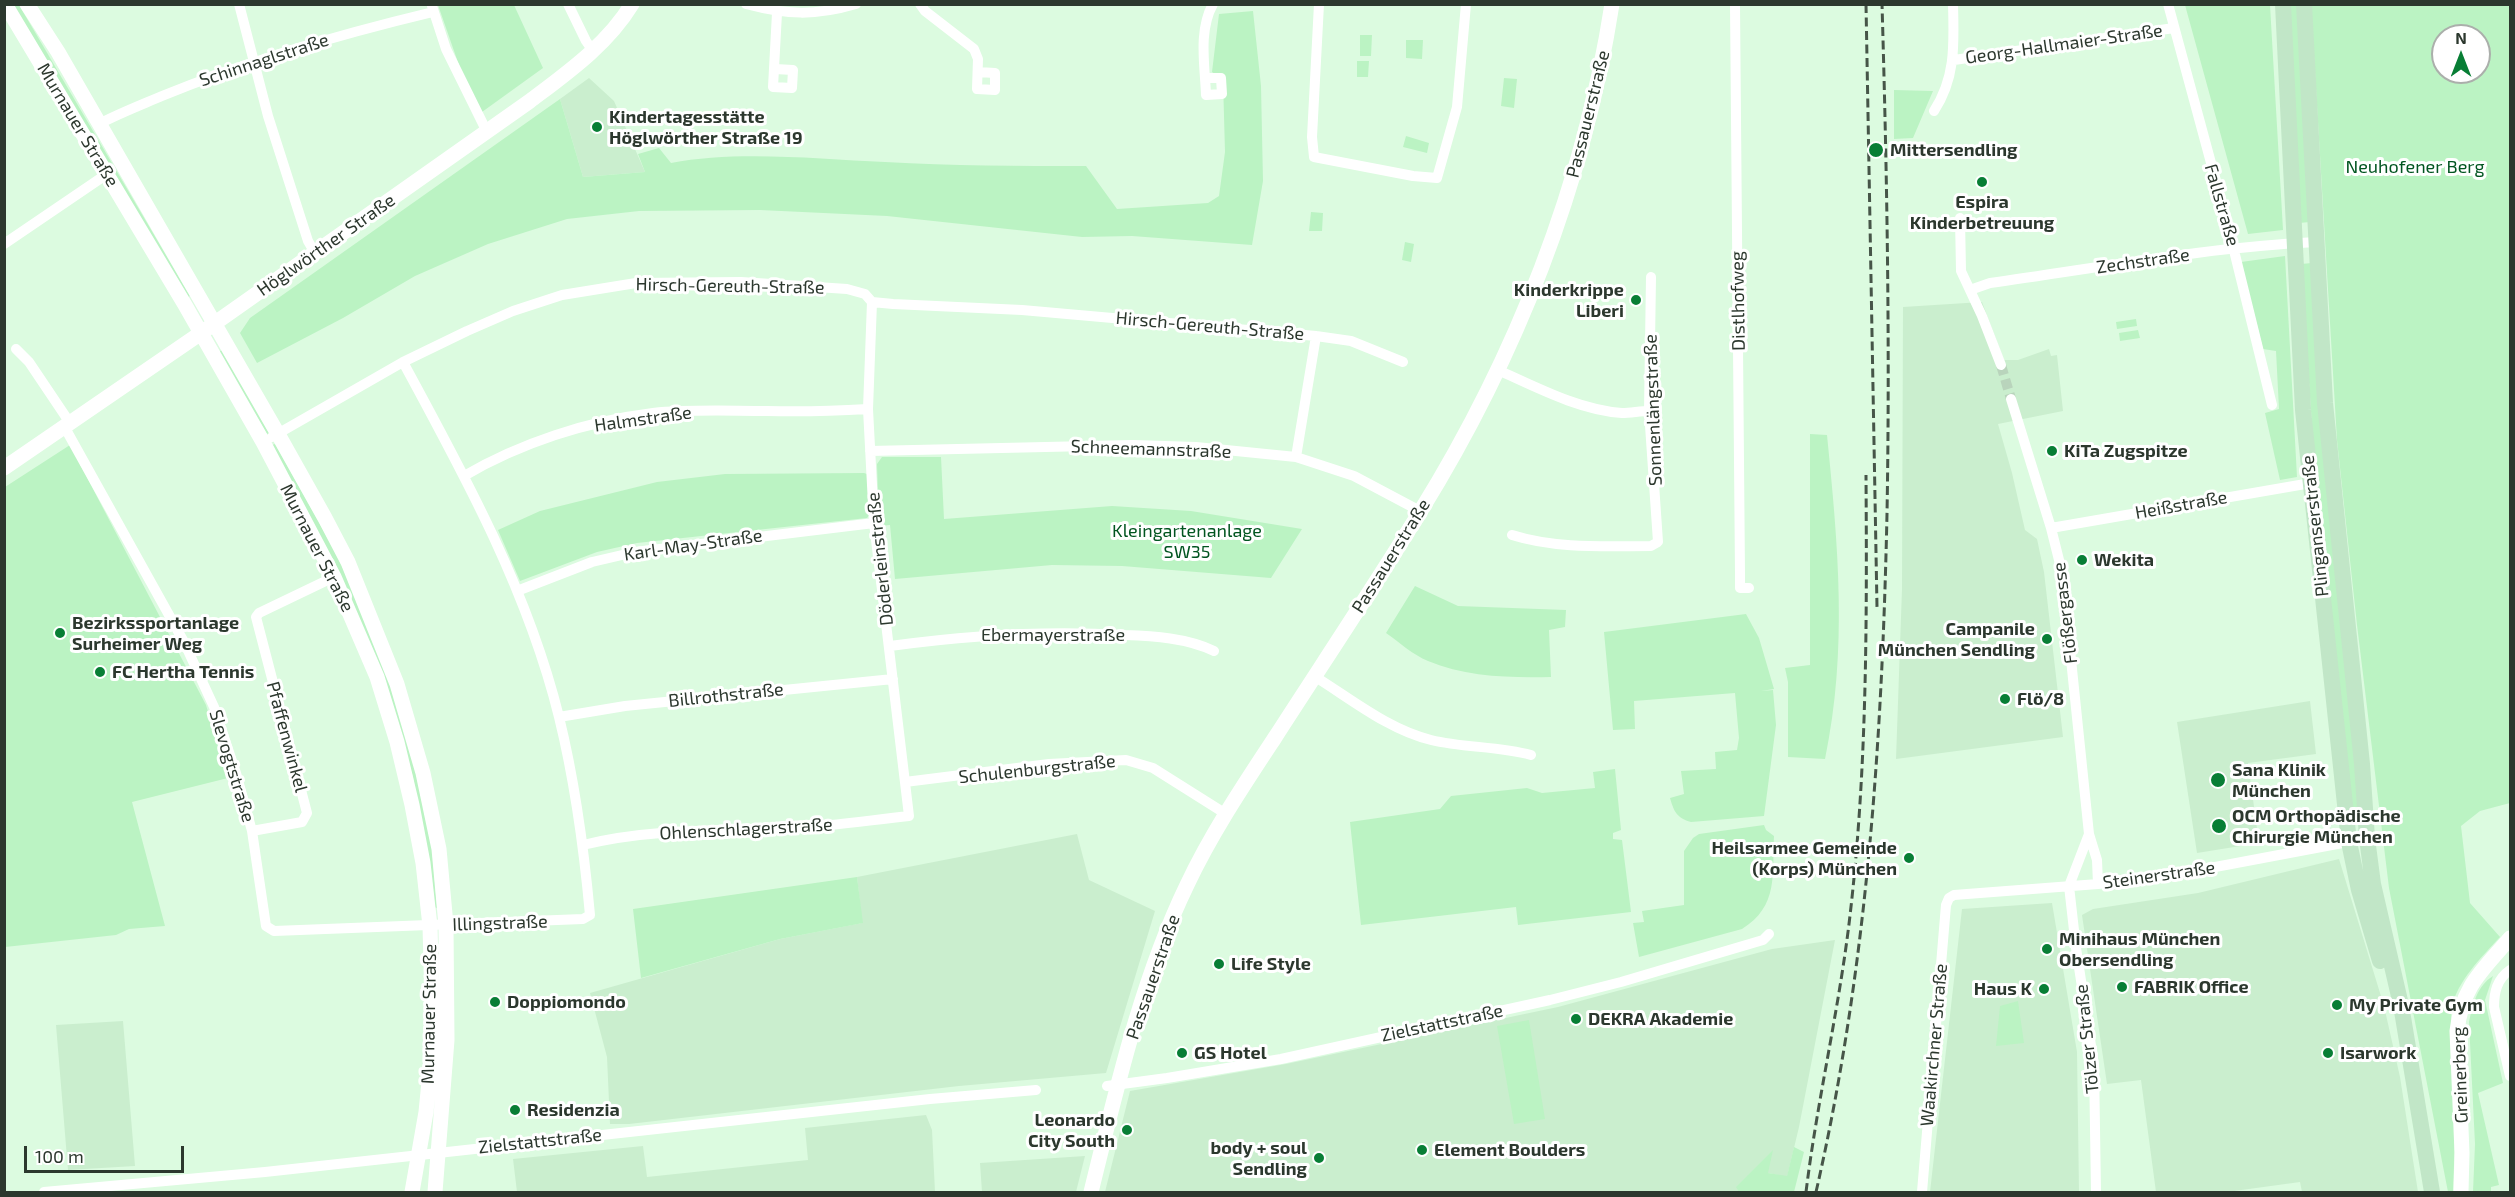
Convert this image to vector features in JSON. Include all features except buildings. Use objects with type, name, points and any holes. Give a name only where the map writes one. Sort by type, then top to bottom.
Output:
[{"type":"main road","name":"Murnauer Straße","points":[[5,4],[201,333],[263,442],[334,577],[377,677],[397,742],[423,863],[430,926],[432,1041],[414,1155],[412,1192]]},
{"type":"main road","name":"Murnauer Straße","points":[[27,4],[58,52],[215,323],[348,561],[397,684],[423,773],[439,849],[446,925],[447,1040],[435,1192]]},
{"type":"main road","name":"Höglwörther Straße","points":[[4,468],[315,253],[578,65],[607,37],[633,4]]},
{"type":"main road","name":"Passauerstraße","points":[[1091,1192],[1112,1085],[1167,929],[1202,855],[1420,512],[1458,447],[1498,370],[1543,270],[1580,153],[1602,66],[1612,4]]},
{"type":"main road","name":"Plinganserstraße","points":[[2283,4],[2303,410],[2349,842],[2360,890],[2405,1039]]},
{"type":"main road","name":"Plinganserstraße","points":[[2304,4],[2325,403],[2362,764],[2367,838],[2373,884],[2401,1005],[2405,1039],[2426,1144],[2432,1192]]},
{"type":"main road","name":"Greinerberg","points":[[2462,1192],[2457,1031],[2459,1011],[2472,981],[2511,938]]},
{"type":"street","points":[[239,4],[253,62],[305,230],[315,253]]},
{"type":"street","points":[[568,4],[593,51]]},
{"type":"street","points":[[747,4],[777,13],[816,13],[856,4]]},
{"type":"street","points":[[920,4],[974,48],[978,59],[978,72]]},
{"type":"street","points":[[1206,78],[1203,52],[1207,23],[1213,4]]},
{"type":"street","points":[[1319,4],[1312,137],[1314,157],[1413,176],[1437,178],[1457,107],[1466,4]]},
{"type":"street","name":"Distlhofweg","points":[[1735,4],[1740,588],[1749,588]]},
{"type":"street","points":[[1934,111],[1942,99],[1954,60],[1953,4]]},
{"type":"street","name":"Fallstraße","points":[[2168,4],[2234,249],[2272,405]]},
{"type":"street","points":[[432,8],[446,49],[487,132]]},
{"type":"street","name":"Schinnaglstraße","points":[[99,124],[192,84],[253,62],[432,8]]},
{"type":"street","points":[[775,69],[777,13]]},
{"type":"street","name":"Georg-Hallmaier-Straße","points":[[1954,60],[2175,28]]},
{"type":"street","points":[[4,244],[106,174]]},
{"type":"street","points":[[1960,218],[1960,267],[2001,365]]},
{"type":"street","name":"Zechstraße","points":[[1970,290],[1990,283],[2234,249],[2317,242]]},
{"type":"street","name":"Sonnenlängstraße","points":[[1512,535],[1527,540],[1587,546],[1651,546],[1658,542],[1650,411],[1651,278]]},
{"type":"street","name":"Hirsch-Gereuth-Straße","points":[[263,442],[403,362],[513,311],[562,295],[636,283],[797,284],[857,291],[865,294],[872,302],[1022,310],[1316,336],[1351,342],[1403,362]]},
{"type":"street","name":"Döderleinstraße","points":[[872,302],[868,409],[874,523],[909,816]]},
{"type":"street","points":[[1296,457],[1316,336]]},
{"type":"street","name":"Slevogtstraße","points":[[16,349],[29,362],[67,425],[197,669],[214,707],[252,831],[266,926]]},
{"type":"street","points":[[403,362],[464,476],[517,591],[559,717],[583,845]]},
{"type":"street","points":[[1498,370],[1570,400],[1596,408],[1622,413],[1650,411]]},
{"type":"street","name":"Flößergasse","points":[[2011,399],[2051,528],[2062,572],[2089,834],[2097,860],[2098,884]]},
{"type":"street","name":"Halmstraße","points":[[464,476],[542,440],[635,416],[708,410],[868,409]]},
{"type":"street","name":"Schneemannstraße","points":[[870,450],[1132,445],[1196,447],[1296,457],[1354,476],[1420,512]]},
{"type":"street","name":"Heißstraße","points":[[2051,528],[2311,483]]},
{"type":"street","name":"Karl-May-Straße","points":[[517,591],[574,568],[635,552],[874,523]]},
{"type":"street","name":"Pfaffenwinkel","points":[[252,831],[302,822],[307,813],[256,617],[259,613],[334,577]]},
{"type":"street","name":"Ebermayerstraße","points":[[890,646],[987,634],[1065,632],[1149,636],[1179,640],[1214,651]]},
{"type":"street","points":[[1314,676],[1371,712],[1414,734],[1432,740],[1531,755]]},
{"type":"street","name":"Billrothstraße","points":[[559,717],[625,706],[893,679]]},
{"type":"street","name":"Schulenburgstraße","points":[[905,782],[1049,764],[1126,760],[1153,768],[1226,814]]},
{"type":"street","name":"Ohlenschlagerstraße","points":[[583,845],[644,835],[705,830],[795,828],[909,816]]},
{"type":"street","name":"Flößergasse","points":[[2069,886],[2089,834]]},
{"type":"street","name":"Steinerstraße","points":[[1949,898],[2098,884],[2252,861],[2367,838]]},
{"type":"street","name":"Illingstraße","points":[[266,926],[274,931],[582,919],[590,915],[583,845]]},
{"type":"street","name":"Tölzer Straße","points":[[2069,886],[2094,1065],[2096,1192]]},
{"type":"street","name":"Waakirchner Straße","points":[[1922,1192],[1946,904],[1949,898]]},
{"type":"street","name":"Zielstattstraße","points":[[1112,1085],[1281,1059],[1585,992],[1764,940],[1769,934]]},
{"type":"street","points":[[2511,970],[2497,984],[2494,1007],[2511,1077]]},
{"type":"street","name":"Zielstattstraße","points":[[44,1192],[146,1188],[440,1151],[1036,1090]]},
{"type":"shaded area","name":"Kindertagesstätte Höglwörther Straße 19","points":[[589,78],[614,101],[645,172],[583,177],[560,99]]},
{"type":"shaded area","points":[[1982,302],[2004,360],[2018,360],[2049,349],[2051,356],[2057,355],[2063,411],[1998,424],[2025,530],[2037,539],[2044,572],[2063,737],[1896,759],[1902,589],[1903,307]]},
{"type":"shaded area","name":"Sana Klinik München","points":[[2310,701],[2316,754],[2248,763],[2259,843],[2197,853],[2177,722]]},
{"type":"shaded area","points":[[1077,834],[1089,880],[1155,911],[1106,1073],[959,1086],[629,1124],[610,1124],[607,1057],[590,993],[780,939],[862,923],[857,877]]},
{"type":"shaded area","points":[[2339,859],[2384,1006],[2400,1077],[2418,1192],[2302,1192],[2300,1182],[2227,1192],[2156,1192],[2141,1080],[2107,1084],[2082,915],[2093,909],[2198,893]]},
{"type":"shaded area","points":[[2052,903],[2077,1052],[2079,1192],[1930,1192],[1962,909]]},
{"type":"shaded area","points":[[1835,940],[1799,1127],[1787,1177],[1768,1173],[1763,1192],[1105,1192],[1130,1091],[1286,1064],[1558,1007],[1772,949]]},
{"type":"shaded area","points":[[123,1021],[135,1166],[68,1170],[56,1025]]},
{"type":"shaded area","points":[[926,1115],[932,1130],[935,1192],[517,1192],[513,1159],[643,1146],[647,1177],[808,1160],[805,1128]]},
{"type":"shaded area","points":[[1085,1156],[1076,1192],[982,1192],[980,1163]]},
{"type":"green space","points":[[12,5],[19,5],[190,296],[184,299]]},
{"type":"green space","points":[[438,5],[514,5],[543,68],[482,112],[461,71]]},
{"type":"green space","points":[[2185,5],[2270,5],[2283,230],[2248,234]]},
{"type":"green space","points":[[2287,5],[2298,5],[2310,222],[2299,223]]},
{"type":"green space","name":"Neuhofener Berg","points":[[2311,5],[2510,5],[2510,803],[2480,811],[2461,826],[2470,903],[2500,937],[2464,979],[2451,1009],[2455,1137],[2453,1192],[2448,1192],[2389,888],[2337,440]]},
{"type":"green space","points":[[1253,11],[1261,86],[1263,181],[1252,245],[1132,236],[1082,237],[887,216],[760,210],[639,211],[567,219],[488,244],[415,276],[343,318],[257,363],[240,333],[250,318],[560,99],[583,177],[645,172],[638,154],[659,148],[671,163],[750,156],[935,164],[1086,166],[1117,209],[1208,203],[1219,196],[1225,152],[1223,80],[1212,72],[1219,14]]},
{"type":"green space","points":[[1360,35],[1372,35],[1371,56],[1360,56]]},
{"type":"green space","points":[[1406,40],[1423,40],[1422,59],[1406,58]]},
{"type":"green space","points":[[1357,61],[1369,61],[1368,77],[1357,77]]},
{"type":"green space","points":[[1504,78],[1517,79],[1514,108],[1501,106]]},
{"type":"green space","points":[[1894,90],[1933,91],[1913,138],[1894,139]]},
{"type":"green space","points":[[1406,136],[1429,143],[1427,153],[1403,147]]},
{"type":"green space","points":[[1311,212],[1323,213],[1322,231],[1309,231]]},
{"type":"green space","points":[[1405,242],[1414,244],[1411,262],[1402,260]]},
{"type":"green space","points":[[2285,256],[2297,477],[2280,480],[2265,413],[2279,409],[2276,351],[2263,349],[2241,262]]},
{"type":"green space","points":[[2312,263],[2360,810],[2349,811],[2315,470],[2301,264]]},
{"type":"green space","points":[[2136,319],[2137,326],[2117,329],[2116,322]]},
{"type":"green space","points":[[2138,330],[2140,338],[2120,341],[2119,333]]},
{"type":"green space","points":[[224,349],[269,433],[267,434],[218,352]]},
{"type":"green space","points":[[1810,434],[1827,435],[1835,517],[1839,597],[1837,677],[1825,759],[1788,757],[1788,682],[1785,668],[1810,665]]},
{"type":"green space","points":[[275,444],[336,553],[376,641],[419,775],[432,846],[437,908],[434,907],[413,777],[391,700],[272,445]]},
{"type":"green space","name":"Bezirkssportanlage Surheimer Weg","points":[[70,445],[206,705],[228,778],[132,802],[165,926],[129,929],[116,935],[5,947],[5,487]]},
{"type":"green space","name":"Kleingartenanlage SW35","points":[[882,457],[941,457],[944,519],[1112,506],[1191,511],[1302,529],[1271,578],[1122,566],[1052,565],[895,579],[890,525],[879,526],[877,464]]},
{"type":"green space","points":[[864,473],[870,475],[871,513],[867,518],[637,543],[597,552],[520,581],[498,530],[540,511],[657,482],[725,474]]},
{"type":"green space","points":[[1415,586],[1458,606],[1566,610],[1565,627],[1549,630],[1551,677],[1505,677],[1473,673],[1443,666],[1412,652],[1386,633]]},
{"type":"green space","points":[[1746,614],[1759,638],[1774,689],[1761,691],[1773,690],[1776,725],[1764,816],[1691,822],[1682,819],[1677,814],[1670,798],[1684,794],[1681,771],[1716,769],[1715,752],[1737,750],[1739,738],[1735,693],[1634,701],[1635,729],[1613,730],[1604,632]]},
{"type":"green space","points":[[1615,769],[1621,830],[1613,833],[1613,839],[1622,840],[1631,912],[1518,925],[1516,907],[1361,925],[1350,822],[1440,809],[1451,796],[1527,788],[1542,793],[1595,788],[1593,772]]},
{"type":"green space","points":[[1764,825],[1766,830],[1774,836],[1773,876],[1768,899],[1754,920],[1742,929],[1639,957],[1633,923],[1644,922],[1642,911],[1684,905],[1684,851],[1693,838],[1699,834]]},
{"type":"green space","points":[[857,877],[863,923],[780,939],[641,978],[633,909]]},
{"type":"green space","points":[[2493,976],[2485,1000],[2503,1083],[2478,1093],[2499,1185],[2491,1187],[2491,1192],[2473,1192],[2475,1144],[2469,1022],[2479,990]]},
{"type":"green space","points":[[2018,1001],[2024,1043],[1996,1046],[2000,1006]]},
{"type":"green space","points":[[1529,1020],[1545,1119],[1514,1124],[1497,1026]]},
{"type":"green space","points":[[1794,1147],[1804,1152],[1794,1192],[1739,1192],[1736,1187],[1773,1150],[1768,1173],[1787,1176]]},
{"type":"tunnel","points":[[2001,365],[2011,399]]},
{"type":"railway","points":[[1866,4],[1877,607]]},
{"type":"railway","points":[[1816,1192],[1848,1024],[1860,940],[1869,855],[1881,685],[1885,600],[1888,386],[1887,195],[1882,4]]},
{"type":"railway","points":[[1806,1192],[1844,958],[1855,868],[1865,700],[1866,475]]},
{"type":"place","name":"Kindertagesstätte Höglwörther Straße 19","points":[[597,127]]},
{"type":"place","name":"Mittersendling","points":[[1876,150]]},
{"type":"place","name":"Espira Kinderbetreuung","points":[[1982,182]]},
{"type":"place","name":"Kinderkrippe Liberi","points":[[1636,300]]},
{"type":"place","name":"KiTa Zugspitze","points":[[2052,451]]},
{"type":"place","name":"Wekita","points":[[2082,560]]},
{"type":"place","name":"Bezirkssportanlage Surheimer Weg","points":[[60,633]]},
{"type":"place","name":"Campanile München Sendling","points":[[2047,639]]},
{"type":"place","name":"FC Hertha Tennis","points":[[100,672]]},
{"type":"place","name":"Flö/8","points":[[2005,699]]},
{"type":"place","name":"Sana Klinik München","points":[[2218,780]]},
{"type":"place","name":"OCM Orthopädische Chirurgie München","points":[[2219,826]]},
{"type":"place","name":"Heilsarmee Gemeinde (Korps) München","points":[[1909,858]]},
{"type":"place","name":"Minihaus München Obersendling","points":[[2047,949]]},
{"type":"place","name":"Life Style","points":[[1219,964]]},
{"type":"place","name":"FABRIK Office","points":[[2122,987]]},
{"type":"place","name":"Haus K","points":[[2044,989]]},
{"type":"place","name":"Doppiomondo","points":[[495,1002]]},
{"type":"place","name":"My Private Gym","points":[[2337,1005]]},
{"type":"place","name":"DEKRA Akademie","points":[[1576,1019]]},
{"type":"place","name":"GS Hotel","points":[[1182,1053]]},
{"type":"place","name":"Isarwork","points":[[2328,1053]]},
{"type":"place","name":"Residenzia","points":[[515,1110]]},
{"type":"place","name":"Leonardo City South","points":[[1127,1130]]},
{"type":"place","name":"Element Boulders","points":[[1422,1150]]},
{"type":"place","name":"body + soul Sendling","points":[[1319,1158]]}]
